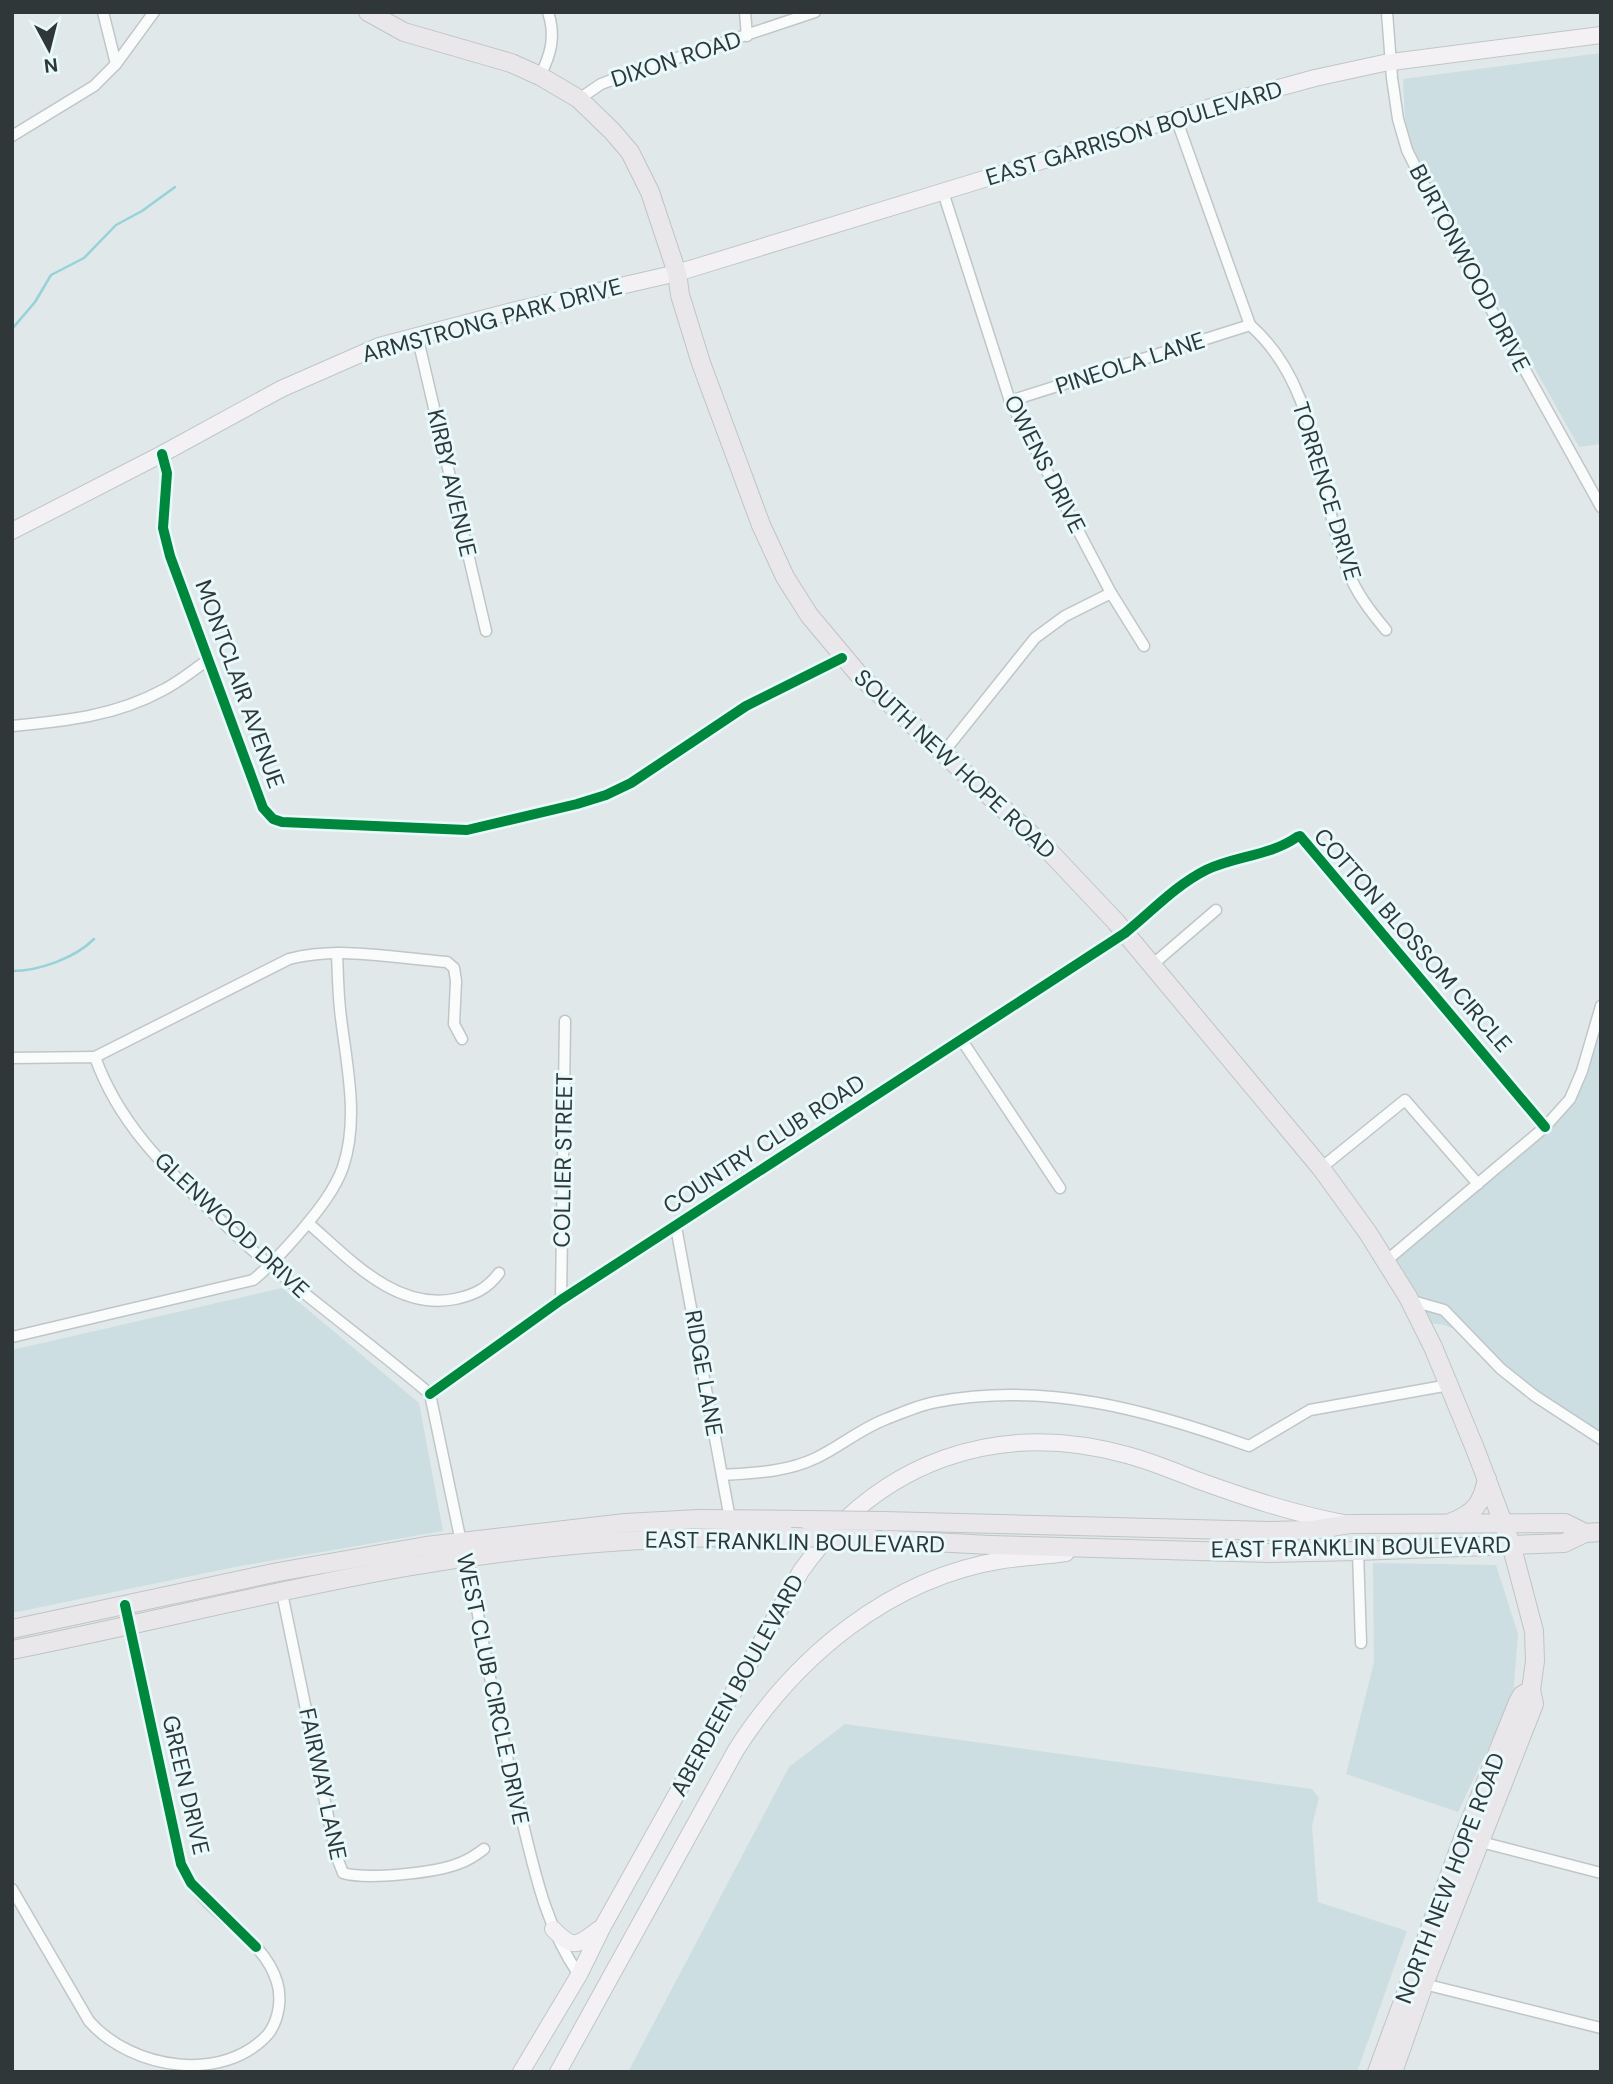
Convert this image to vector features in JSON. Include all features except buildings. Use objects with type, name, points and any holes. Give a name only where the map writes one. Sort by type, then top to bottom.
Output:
[{"type":"main road","name":"SOUTH NEW HOPE ROAD","points":[[368,12],[404,32],[512,63],[540,76],[579,99],[612,131],[637,165],[650,192],[677,273],[680,295],[701,363],[774,555],[809,615],[842,658],[1049,851],[1125,933],[1321,1168],[1387,1261],[1409,1300],[1449,1385],[1511,1544]]},
{"type":"main road","name":"EAST GARRISON BOULEVARD","points":[[677,273],[1176,118],[1315,78],[1392,62],[1601,35]]},
{"type":"main road","name":"ARMSTRONG PARK DRIVE","points":[[12,531],[308,376],[380,346],[677,273]]},
{"type":"main road","name":"ABERDEEN BOULEVARD","points":[[521,2072],[579,1975],[603,1926],[801,1571],[816,1550],[877,1492],[952,1455],[1001,1443],[1062,1442],[1128,1455],[1244,1497],[1350,1524]]},
{"type":"main road","points":[[1447,1524],[1472,1513],[1483,1497],[1487,1479]]},
{"type":"main road","name":"EAST FRANKLIN BOULEVARD","points":[[12,1650],[405,1567],[464,1550],[625,1523],[730,1519],[1270,1531],[1314,1530],[1350,1524],[1565,1523],[1593,1533]]},
{"type":"main road","name":"EAST FRANKLIN BOULEVARD","points":[[12,1629],[376,1553],[733,1536],[873,1538],[991,1545],[1269,1553],[1358,1552],[1564,1542],[1593,1533]]},
{"type":"main road","name":"NORTH NEW HOPE ROAD","points":[[1377,2072],[1473,1839],[1520,1698],[1531,1690],[1535,1661],[1534,1632],[1511,1544]]},
{"type":"main road","name":"ABERDEEN BOULEVARD","points":[[558,2072],[736,1750],[765,1708],[812,1656],[840,1633],[881,1606],[936,1580],[1002,1560],[1118,1548]]},
{"type":"main road","name":"NORTH NEW HOPE ROAD","points":[[1394,2072],[1424,1984],[1470,1871],[1466,1861],[1468,1846],[1473,1839]]},
{"type":"main road","points":[[553,1929],[566,1941],[579,1944],[603,1926]]},
{"type":"street","points":[[103,12],[116,64]]},
{"type":"street","points":[[12,136],[94,86],[116,64],[154,12]]},
{"type":"street","points":[[540,76],[549,59],[552,45],[548,12]]},
{"type":"street","points":[[745,12],[747,36]]},
{"type":"street","name":"DIXON ROAD","points":[[579,99],[601,84],[617,78],[815,12]]},
{"type":"street","name":"BURTONWOOD DRIVE","points":[[1387,12],[1402,134],[1422,184],[1601,507]]},
{"type":"street","name":"TORRENCE DRIVE","points":[[1176,118],[1250,325],[1276,356],[1303,406],[1332,525],[1349,574],[1366,606],[1386,630]]},
{"type":"street","name":"OWENS DRIVE","points":[[943,192],[1010,401],[1111,593],[1144,646]]},
{"type":"street","name":"PINEOLA LANE","points":[[1010,401],[1250,325]]},
{"type":"street","name":"KIRBY AVENUE","points":[[417,335],[486,631]]},
{"type":"street","name":"MONTCLAIR AVENUE","points":[[162,454],[167,473],[163,528],[170,556],[258,796],[267,814],[282,822],[447,831],[482,828],[606,795],[660,764],[746,706],[842,658]]},
{"type":"street","points":[[943,753],[1035,638],[1065,616],[1111,593]]},
{"type":"street","points":[[12,726],[77,720],[120,709],[165,689],[208,660]]},
{"type":"street","name":"COTTON BLOSSOM CIRCLE","points":[[1125,933],[1183,885],[1207,869],[1266,852],[1300,836],[1545,1127]]},
{"type":"street","points":[[1152,965],[1216,910]]},
{"type":"street","name":"COUNTRY CLUB ROAD","points":[[430,1394],[561,1300],[1125,933]]},
{"type":"street","points":[[12,1058],[95,1057],[289,960],[311,953],[447,962],[454,968],[454,1024],[462,1040]]},
{"type":"street","points":[[12,1337],[253,1280],[271,1266],[328,1195],[343,1168],[351,1111],[337,953]]},
{"type":"street","points":[[1387,1261],[1545,1127],[1570,1099],[1577,1085],[1601,1006]]},
{"type":"street","name":"COLLIER STREET","points":[[561,1300],[565,1021]]},
{"type":"street","points":[[961,1039],[1059,1188]]},
{"type":"street","name":"GLENWOOD DRIVE","points":[[95,1057],[102,1077],[130,1125],[166,1169],[271,1266],[430,1394]]},
{"type":"street","points":[[1321,1168],[1405,1100],[1478,1184]]},
{"type":"street","points":[[307,1223],[373,1278],[395,1292],[417,1299],[443,1301],[472,1296],[490,1285],[499,1273]]},
{"type":"street","name":"RIDGE LANE","points":[[676,1227],[730,1519]]},
{"type":"street","points":[[1409,1300],[1444,1310],[1501,1369],[1535,1396],[1601,1438]]},
{"type":"street","points":[[722,1475],[773,1471],[816,1458],[867,1426],[934,1402],[992,1394],[1043,1395],[1107,1404],[1172,1420],[1249,1446],[1310,1410],[1449,1385]]},
{"type":"street","name":"WEST CLUB CIRCLE DRIVE","points":[[430,1394],[507,1762],[535,1874],[553,1929],[564,1954],[579,1975]]},
{"type":"street","points":[[1358,1552],[1361,1643]]},
{"type":"street","name":"FAIRWAY LANE","points":[[282,1593],[336,1855],[343,1873],[368,1876],[439,1869],[458,1864],[484,1849]]},
{"type":"street","name":"GREEN DRIVE","points":[[12,1889],[89,2021],[103,2037],[140,2059],[161,2065],[204,2069],[225,2066],[245,2058],[274,2026],[279,2005],[278,1983],[269,1964],[256,1947],[191,1883],[181,1864],[125,1605]]},
{"type":"street","points":[[1473,1839],[1601,1873]]},
{"type":"street","points":[[1424,1984],[1601,2028]]},
{"type":"shaded area","points":[[1601,53],[1601,444],[1579,447],[1413,153],[1405,119],[1403,79]]},
{"type":"shaded area","points":[[1601,1006],[1601,1439],[1580,1426],[1465,1333],[1444,1325],[1421,1322],[1386,1261],[1545,1127],[1582,1071]]},
{"type":"shaded area","points":[[282,1288],[419,1403],[443,1531],[235,1567],[12,1613],[12,1350]]},
{"type":"shaded area","points":[[1373,1563],[1496,1565],[1518,1634],[1513,1696],[1458,1812],[1346,1774],[1374,1662]]},
{"type":"shaded area","points":[[845,1724],[1312,1789],[1319,1798],[1312,1826],[1318,1902],[1407,1931],[1357,2072],[628,2072],[789,1767]]},
{"type":"waterway","points":[[12,329],[35,302],[51,275],[84,258],[116,225],[142,211],[175,187]]},
{"type":"waterway","points":[[12,971],[34,969],[56,962],[77,952],[94,939]]},
{"type":"cycle path","points":[[162,454],[167,473],[163,528],[170,556],[263,808],[273,819],[282,822],[467,830],[577,804],[606,795],[631,783],[746,706],[842,658]]},
{"type":"cycle path","points":[[430,1394],[561,1300],[1125,933],[1195,876],[1217,865],[1275,848],[1300,836],[1545,1127]]},
{"type":"cycle path","points":[[125,1605],[181,1864],[191,1883],[256,1947]]}]
